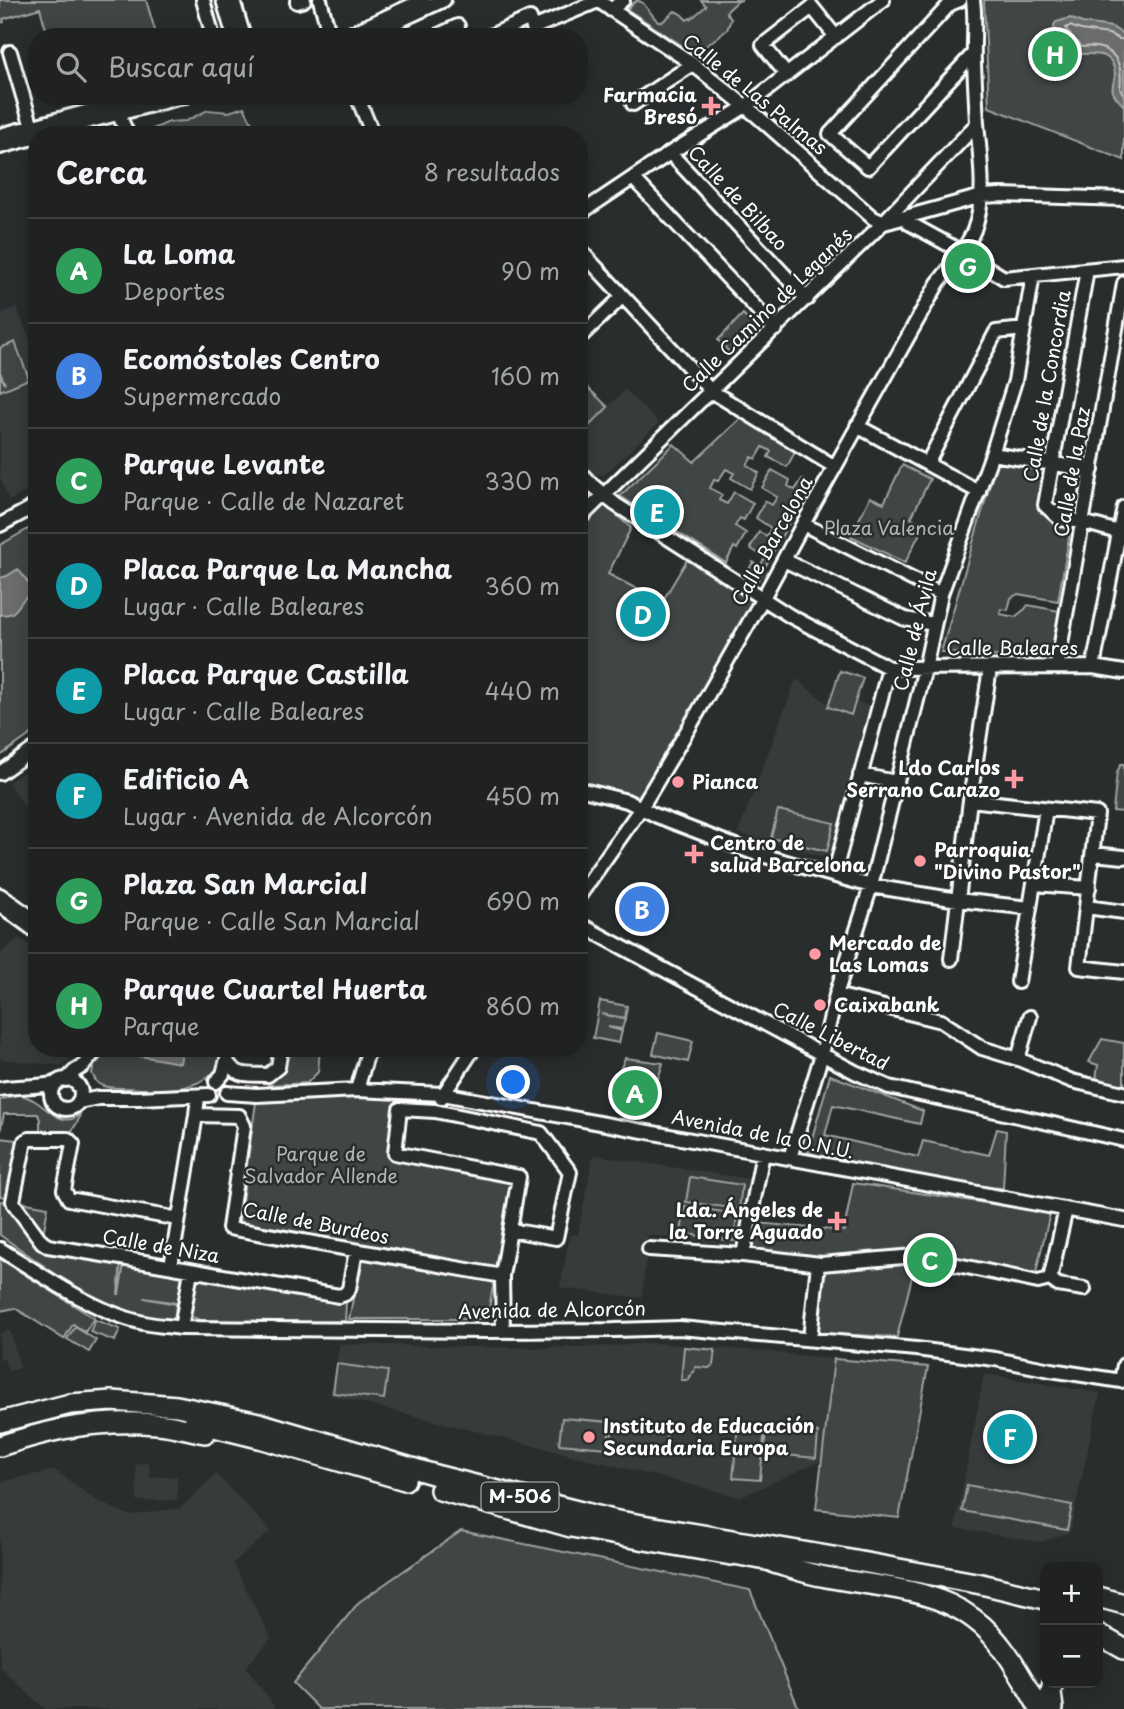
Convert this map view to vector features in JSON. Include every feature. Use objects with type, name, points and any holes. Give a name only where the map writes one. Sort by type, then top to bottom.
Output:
[{"type":"highway","points":[[0,1414],[72,1398],[114,1394],[188,1401],[226,1410],[259,1423]]},
{"type":"highway","name":"M-506","points":[[0,1422],[70,1404],[112,1401],[177,1405],[259,1423],[439,1476],[613,1520],[845,1559],[1040,1598]]},
{"type":"highway","name":"M-506","points":[[0,1434],[75,1416],[116,1414],[172,1417],[263,1439],[571,1527],[731,1555]]},
{"type":"highway","points":[[0,1446],[76,1425],[114,1422],[159,1424],[325,1457]]},
{"type":"highway","points":[[845,1559],[1040,1586]]},
{"type":"highway","name":"M-506","points":[[774,1563],[1003,1600],[1040,1610]]},
{"type":"highway","name":"M-506","points":[[774,1563],[824,1577],[922,1594],[958,1608],[975,1619],[1006,1653],[1040,1709]]},
{"type":"highway","points":[[1103,1598],[1124,1604]]},
{"type":"highway","points":[[1103,1622],[1124,1633]]},
{"type":"highway","points":[[1103,1636],[1124,1649]]},
{"type":"highway","points":[[1103,1652],[1124,1661]]},
{"type":"highway","points":[[1052,1688],[1053,1709]]},
{"type":"main road","name":"M-506","points":[[731,1555],[774,1563]]},
{"type":"street","points":[[203,0],[211,28]]},
{"type":"street","points":[[223,0],[231,28]]},
{"type":"street","points":[[233,0],[241,28]]},
{"type":"street","points":[[320,0],[328,28]]},
{"type":"street","points":[[362,28],[423,0]]},
{"type":"street","points":[[383,28],[444,0]]},
{"type":"street","points":[[508,28],[530,18],[533,28],[597,0]]},
{"type":"street","name":"Calle de Las Palmas","points":[[597,0],[693,64],[746,106],[873,218],[884,223]]},
{"type":"street","points":[[611,9],[623,0]]},
{"type":"street","points":[[588,209],[746,106],[883,0]]},
{"type":"street","points":[[960,0],[950,4],[830,134],[868,167],[974,54]]},
{"type":"street","name":"Calle Barcelona","points":[[588,883],[641,808],[763,598],[938,283],[962,252],[974,229],[982,196],[982,169],[977,124],[973,0]]},
{"type":"street","points":[[787,75],[764,45],[812,7],[836,37]]},
{"type":"street","points":[[454,28],[458,26]]},
{"type":"street","points":[[10,52],[28,89]]},
{"type":"street","points":[[633,104],[693,64]]},
{"type":"street","points":[[35,105],[46,126]]},
{"type":"street","points":[[62,126],[120,105]]},
{"type":"street","points":[[67,126],[150,105]]},
{"type":"street","points":[[361,105],[369,126]]},
{"type":"street","points":[[118,113],[124,126]]},
{"type":"street","name":"Calle Camino de Leganés","points":[[588,510],[884,223],[977,124]]},
{"type":"street","points":[[0,135],[28,133]]},
{"type":"street","points":[[0,146],[28,137]]},
{"type":"street","name":"Calle de Bilbao","points":[[670,153],[807,299]]},
{"type":"street","points":[[633,178],[776,329]]},
{"type":"street","points":[[884,223],[982,196],[1124,199]]},
{"type":"street","points":[[908,217],[909,223],[1004,278],[1124,267]]},
{"type":"street","points":[[588,259],[712,391],[835,467]]},
{"type":"street","name":"Calle de la Concordia","points":[[1087,271],[1045,505],[1060,519],[1083,522],[1121,535]]},
{"type":"street","name":"Calle de Ávila","points":[[790,1158],[822,1054],[836,995],[871,886],[925,668],[940,594],[979,492],[1014,381],[1033,275]]},
{"type":"street","name":"Calle de la Paz","points":[[1057,667],[1092,470],[1118,357],[1124,283]]},
{"type":"street","points":[[588,329],[622,297]]},
{"type":"street","points":[[927,464],[996,332],[1024,329]]},
{"type":"street","points":[[857,426],[979,492]]},
{"type":"street","points":[[992,454],[1092,470]]},
{"type":"street","name":"Calle Baleares","points":[[588,480],[603,495],[789,616],[889,668],[1093,667],[1124,672]]},
{"type":"street","points":[[1093,667],[1121,535],[1124,506]]},
{"type":"street","points":[[0,525],[28,510]]},
{"type":"street","points":[[803,524],[940,594]]},
{"type":"street","points":[[783,560],[905,620],[934,624]]},
{"type":"street","points":[[834,875],[889,668]]},
{"type":"street","points":[[951,959],[970,800],[990,668]]},
{"type":"street","points":[[0,773],[28,753]]},
{"type":"street","points":[[860,775],[897,782]]},
{"type":"street","points":[[588,791],[627,801],[657,816],[751,852],[871,886],[1030,908]]},
{"type":"street","points":[[970,800],[1097,814],[1079,967],[1124,972]]},
{"type":"street","points":[[1018,982],[1045,809]]},
{"type":"street","points":[[1093,854],[1124,857]]},
{"type":"street","points":[[1034,884],[1089,888]]},
{"type":"street","points":[[0,895],[28,915]]},
{"type":"street","points":[[0,905],[28,925]]},
{"type":"street","points":[[1086,907],[1124,912]]},
{"type":"street","name":"Calle Libertad","points":[[588,930],[855,1072],[890,1087],[1124,1140]]},
{"type":"street","points":[[836,995],[941,1021],[982,1048],[1072,1081],[1124,1093]]},
{"type":"street","points":[[1018,1059],[1030,1017]]},
{"type":"street","points":[[90,1057],[75,1071],[70,1084],[51,1091],[56,1105],[70,1109],[78,1102],[99,1098],[203,1095]]},
{"type":"street","points":[[223,1087],[223,1074],[228,1057]]},
{"type":"street","points":[[229,1057],[232,1070],[238,1073],[268,1075],[278,1067],[280,1057]]},
{"type":"street","points":[[357,1090],[366,1057]]},
{"type":"street","points":[[435,1111],[468,1057]]},
{"type":"street","points":[[223,1087],[238,1073]]},
{"type":"street","points":[[70,1084],[80,1097],[78,1102]]},
{"type":"street","points":[[0,1089],[70,1084],[99,1098]]},
{"type":"street","points":[[171,1266],[196,1115],[203,1095],[211,1084],[223,1087]]},
{"type":"street","points":[[30,1087],[52,1098]]},
{"type":"street","name":"Avenida de la O.N.U.","points":[[223,1087],[257,1095],[357,1090],[443,1094],[1124,1220]]},
{"type":"street","points":[[503,1331],[502,1276],[519,1177],[395,1153],[400,1109],[435,1111],[541,1133],[570,1172],[556,1238],[510,1230]]},
{"type":"street","name":"Calle de Burdeos","points":[[196,1115],[239,1116],[244,1126],[229,1228],[502,1276]]},
{"type":"street","name":"Calle de Niza","points":[[178,1219],[69,1199],[64,1190],[73,1144],[68,1139],[24,1141],[13,1201],[45,1245],[339,1296],[349,1289],[356,1251]]},
{"type":"street","points":[[743,1255],[763,1153]]},
{"type":"street","points":[[1050,1279],[1066,1209]]},
{"type":"street","name":"Avenida de Alcorcón","points":[[0,1249],[76,1295],[111,1312],[147,1324],[181,1328],[503,1331],[680,1328],[995,1359],[1121,1381],[1124,1365]]},
{"type":"street","points":[[649,1249],[743,1255],[818,1264],[915,1256],[1038,1282],[1050,1279]]},
{"type":"street","points":[[810,1339],[818,1264]]},
{"type":"street","points":[[181,1328],[191,1271]]},
{"type":"street","points":[[1050,1279],[1058,1285],[1084,1289]]},
{"type":"shaded area","points":[[17,308],[28,336],[28,490],[9,501],[0,477],[0,313]]},
{"type":"shaded area","points":[[588,386],[609,406],[625,390],[659,423],[604,475],[594,474],[588,468]]},
{"type":"shaded area","points":[[839,668],[865,676],[857,702],[871,706],[831,859],[738,833],[796,679],[827,703]]},
{"type":"shaded area","points":[[28,769],[28,811],[8,783]]},
{"type":"shaded area","points":[[19,938],[28,944],[28,1057],[71,1057],[63,1066],[0,1059],[0,954]]},
{"type":"shaded area","points":[[593,1155],[749,1179],[736,1245],[648,1235],[642,1298],[560,1288],[570,1235],[578,1235]]},
{"type":"shaded area","points":[[10,1330],[20,1368],[8,1371],[4,1358],[0,1359],[0,1333]]},
{"type":"shaded area","name":"Instituto de Educación Secundaria Europa","points":[[650,1343],[834,1359],[825,1459],[740,1497],[330,1395],[340,1344],[533,1348]]},
{"type":"shaded area","points":[[984,1374],[1100,1393],[1070,1532],[1040,1542],[955,1528]]},
{"type":"shaded area","points":[[149,1463],[150,1477],[177,1476],[177,1500],[137,1501],[136,1464]]},
{"type":"shaded area","points":[[55,1470],[97,1501],[129,1515],[181,1508],[216,1474],[271,1531],[233,1563],[271,1638],[246,1667],[276,1709],[45,1709],[0,1667],[0,1482]]},
{"type":"green space","points":[[0,0],[146,0],[154,28],[46,28],[40,8],[3,19],[4,22],[0,23]]},
{"type":"green space","points":[[637,0],[643,3],[658,22],[662,22],[675,11],[687,20],[691,19],[706,6],[701,0],[742,0],[726,12],[731,19],[727,30],[695,54],[627,9]]},
{"type":"green space","points":[[984,0],[1124,0],[1124,160],[989,107]]},
{"type":"green space","points":[[244,107],[254,126],[160,126],[169,122],[186,121],[208,110],[229,112]]},
{"type":"green space","points":[[964,257],[992,275],[951,278]]},
{"type":"green space","points":[[743,314],[756,328],[730,353],[718,340]]},
{"type":"green space","points":[[15,342],[28,379],[0,391],[0,375],[5,384],[0,372],[0,348]]},
{"type":"green space","points":[[588,388],[608,407],[588,427]]},
{"type":"green space","points":[[741,418],[796,450],[787,467],[768,457],[771,451],[763,447],[756,459],[752,457],[747,465],[759,473],[750,489],[731,478],[734,473],[726,469],[718,481],[714,480],[710,488],[722,495],[719,500],[727,504],[734,492],[753,503],[744,520],[740,518],[735,526],[746,533],[737,549],[734,547],[726,563],[620,496],[674,444],[694,462]]},
{"type":"green space","points":[[999,454],[1041,466],[1046,474],[1041,507],[1071,526],[1058,601],[1018,594],[1011,598],[1008,610],[1001,609],[1000,614],[1015,617],[1028,605],[1059,611],[1052,647],[1027,655],[1012,656],[941,652]]},
{"type":"green space","name":"Plaza Valencia","points":[[902,465],[930,479],[911,518],[924,525],[905,563],[851,536],[870,497],[884,503]]},
{"type":"green space","points":[[772,470],[790,480],[788,486],[795,490],[802,479],[810,484],[758,580],[747,573],[753,562],[760,566],[765,558],[750,548],[759,532],[767,536],[771,528],[756,518],[765,501],[772,505],[777,497],[762,488]]},
{"type":"green space","points":[[601,501],[631,528],[608,574],[662,602],[687,560],[715,571],[756,599],[642,798],[588,784],[588,515]]},
{"type":"green space","points":[[28,529],[28,736],[0,756],[0,545]]},
{"type":"green space","points":[[840,671],[863,678],[851,715],[828,707]]},
{"type":"green space","points":[[1121,764],[1124,764],[1124,812],[1113,811],[1117,772]]},
{"type":"green space","points":[[778,810],[834,823],[827,851],[771,838]]},
{"type":"green space","points":[[600,1001],[627,1006],[625,1018],[601,1014],[625,1019],[622,1029],[608,1027],[622,1031],[619,1043],[593,1038]]},
{"type":"green space","points":[[658,1033],[693,1041],[688,1062],[653,1054]]},
{"type":"green space","points":[[1102,1039],[1124,1043],[1124,1085],[1096,1080],[1098,1065],[1089,1062]]},
{"type":"green space","points":[[102,1057],[222,1057],[218,1068],[204,1079],[173,1089],[104,1086],[94,1078],[94,1066]]},
{"type":"green space","name":"Parque de Salvador Allende","points":[[289,1057],[319,1057],[318,1072],[307,1083],[268,1085]]},
{"type":"green space","points":[[625,1058],[663,1063],[646,1117],[614,1111],[620,1070]]},
{"type":"green space","points":[[830,1075],[923,1111],[920,1124],[833,1105],[825,1135],[918,1157],[923,1141],[989,1155],[997,1129],[1006,1131],[1003,1188],[962,1186],[808,1152]]},
{"type":"green space","points":[[19,1094],[62,1119],[68,1120],[80,1114],[78,1121],[70,1134],[40,1130],[38,1114],[4,1114],[0,1132],[0,1100]]},
{"type":"green space","name":"Parque de Salvador Allende","points":[[443,1094],[433,1108],[399,1107],[392,1157],[512,1183],[487,1319],[349,1319],[363,1248],[239,1223],[257,1095]]},
{"type":"green space","points":[[0,1138],[17,1140],[8,1197],[0,1196]]},
{"type":"green space","points":[[690,1177],[742,1185],[739,1209],[686,1202]]},
{"type":"green space","points":[[853,1183],[1050,1213],[1033,1285],[916,1261],[897,1337],[814,1333],[821,1259],[752,1252],[757,1223],[844,1231]]},
{"type":"green space","points":[[0,1201],[8,1202],[44,1249],[121,1262],[118,1294],[124,1264],[182,1273],[178,1303],[144,1298],[176,1304],[174,1322],[153,1321],[105,1305],[57,1275],[0,1235]]},
{"type":"green space","points":[[21,1202],[48,1207],[43,1235]]},
{"type":"green space","points":[[685,1206],[737,1214],[734,1241],[681,1233]]},
{"type":"green space","points":[[0,1259],[94,1318],[85,1332],[73,1324],[64,1339],[15,1308],[0,1311]]},
{"type":"green space","points":[[203,1278],[344,1301],[345,1321],[271,1323],[201,1320],[192,1317],[190,1313],[197,1281]]},
{"type":"green space","points":[[95,1320],[120,1329],[115,1341],[90,1332]]},
{"type":"green space","points":[[75,1327],[96,1340],[89,1352],[67,1339]]},
{"type":"green space","points":[[684,1347],[715,1350],[713,1365],[709,1368],[695,1367],[688,1380],[681,1380]]},
{"type":"green space","points":[[834,1359],[928,1367],[899,1518],[816,1509]]},
{"type":"green space","points":[[337,1364],[388,1371],[384,1399],[333,1393]]},
{"type":"green space","points":[[562,1418],[610,1422],[608,1448],[559,1444]]},
{"type":"green space","points":[[613,1425],[667,1430],[664,1455],[610,1450]]},
{"type":"green space","points":[[738,1425],[765,1427],[760,1480],[733,1478]]},
{"type":"green space","points":[[766,1428],[818,1433],[816,1458],[764,1453]]},
{"type":"green space","points":[[967,1485],[1072,1505],[1067,1530],[962,1511]]},
{"type":"green space","points":[[461,1531],[750,1590],[799,1709],[319,1709],[293,1683],[359,1602]]},
{"type":"water","points":[[1070,18],[1082,23],[1112,27],[1124,35],[1124,106],[1113,92],[1115,74],[1111,61],[1103,55],[1079,54],[1054,28],[1056,22]]},
{"type":"water","points":[[18,569],[28,583],[28,596],[13,613],[0,615],[0,578]]},
{"type":"water","points":[[146,1057],[181,1057],[180,1063]]},
{"type":"place","name":"Parque Cuartel Huerta","points":[[1055,54]]},
{"type":"place","name":"Farmacia Bresó","points":[[711,106]]},
{"type":"place","name":"Plaza San Marcial","points":[[968,266]]},
{"type":"place","name":"Placa Parque Castilla","points":[[657,512]]},
{"type":"place","name":"Placa Parque La Mancha","points":[[643,614]]},
{"type":"place","name":"Ldo Carlos Serrano Carazo","points":[[1014,779]]},
{"type":"place","name":"Pianca","points":[[678,782]]},
{"type":"place","name":"Centro de salud Barcelona","points":[[694,854]]},
{"type":"place","name":"Parroquia \"Divino Pastor\"","points":[[920,861]]},
{"type":"place","name":"Ecomóstoles Centro","points":[[642,909]]},
{"type":"place","name":"Mercado de Las Lomas","points":[[815,954]]},
{"type":"place","name":"Caixabank","points":[[820,1005]]},
{"type":"place","name":"La Loma","points":[[635,1093]]},
{"type":"place","name":"Lda. Ángeles de la Torre Aguado","points":[[837,1221]]},
{"type":"place","name":"Parque Levante","points":[[930,1260]]},
{"type":"place","name":"Instituto de Educación Secundaria Europa","points":[[589,1437]]},
{"type":"place","name":"Edificio A","points":[[1010,1437]]}]
